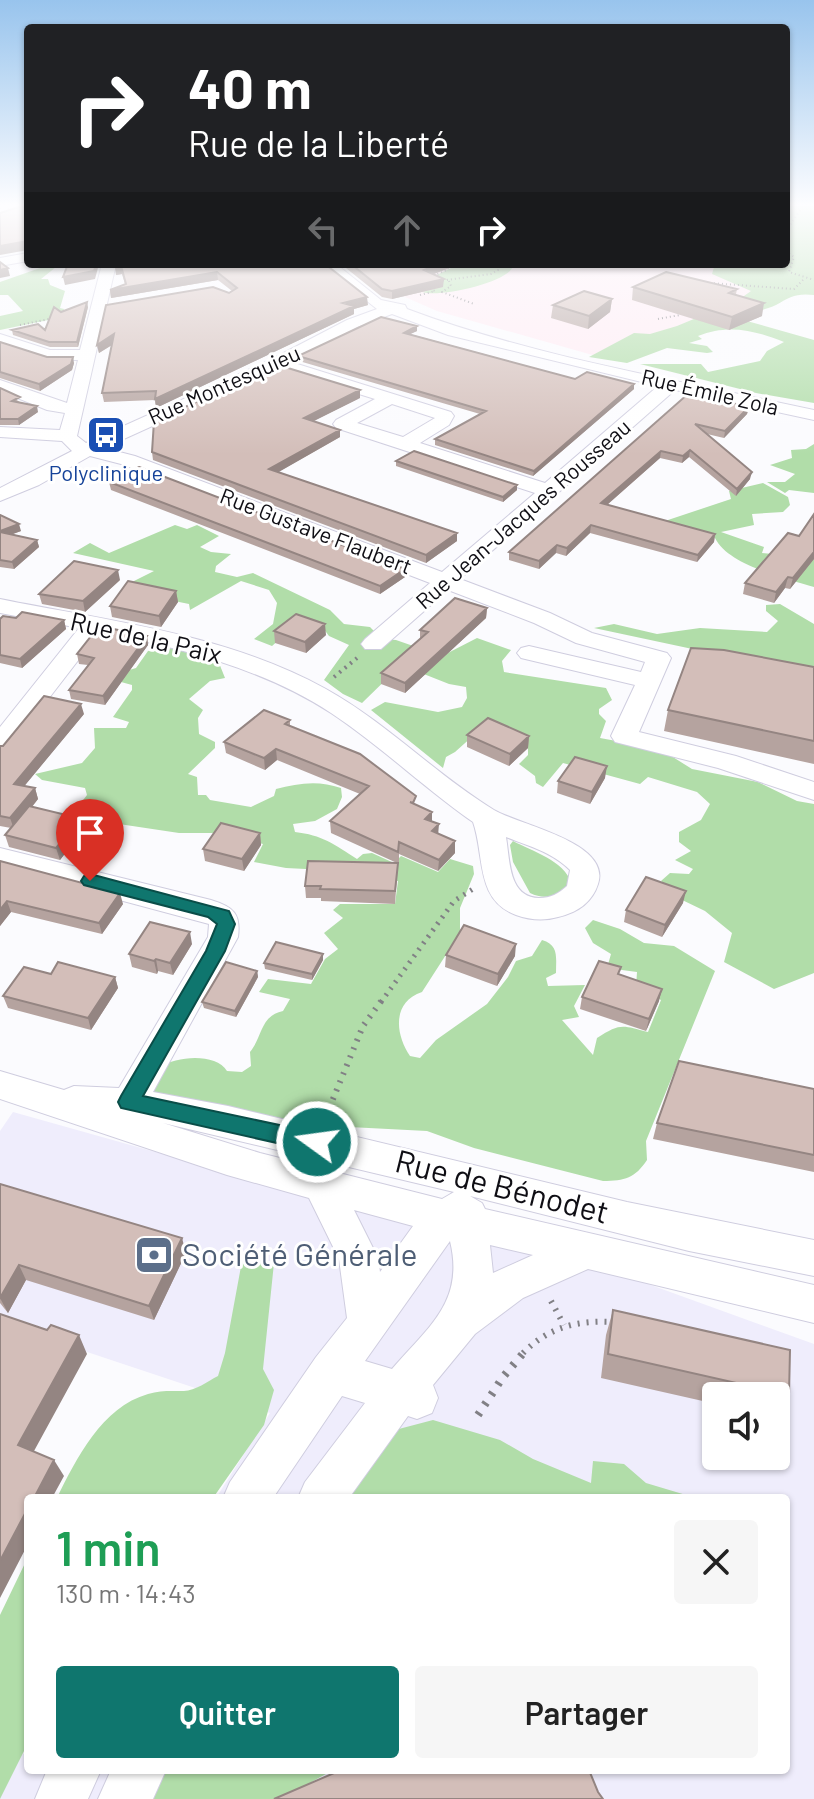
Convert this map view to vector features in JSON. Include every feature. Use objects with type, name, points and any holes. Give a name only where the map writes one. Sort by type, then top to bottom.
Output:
[{"type":"street","points":[[87,451],[74,446],[68,436],[103,287]]},
{"type":"street","name":"Rue Émile Zola","points":[[356,287],[370,299],[406,304],[477,339],[814,415]]},
{"type":"street","name":"Rue Montesquieu","points":[[0,495],[47,475],[150,418],[276,363],[371,315],[406,304]]},
{"type":"street","points":[[98,309],[119,306]]},
{"type":"street","points":[[0,339],[49,355],[88,355]]},
{"type":"street","points":[[276,363],[445,416],[443,421],[405,444]]},
{"type":"street","name":"Rue Jean-Jacques Rousseau","points":[[373,644],[672,383]]},
{"type":"street","points":[[0,385],[53,406],[74,409]]},
{"type":"street","points":[[390,398],[342,424],[546,490]]},
{"type":"street","points":[[0,432],[68,436]]},
{"type":"street","name":"Rue Gustave Flaubert","points":[[87,451],[128,460],[542,618],[584,638],[662,665]]},
{"type":"street","name":"Rue de la Paix","points":[[0,606],[216,652],[315,693],[355,718],[485,817],[569,853],[580,861],[586,883],[564,905],[543,909],[514,903],[502,892],[494,837],[485,817]]},
{"type":"street","points":[[0,744],[94,625]]},
{"type":"street","points":[[529,653],[662,665],[624,736],[727,762],[814,791]]},
{"type":"street","points":[[0,858],[211,911],[225,919],[223,937],[123,1113]]},
{"type":"street","name":"Rue de Bénodet","points":[[2,1089],[123,1113],[388,1157],[528,1196],[747,1247],[814,1258]]},
{"type":"street","name":"Rue de Bénodet","points":[[123,1113],[233,1162],[585,1251],[814,1304]]},
{"type":"street","points":[[324,1494],[409,1396],[461,1320],[470,1298],[475,1265],[472,1241],[441,1173]]},
{"type":"street","points":[[321,1185],[358,1258],[368,1320]]},
{"type":"street","points":[[249,1494],[427,1238],[437,1228],[494,1205],[528,1196]]},
{"type":"street","points":[[461,1320],[509,1285],[585,1251]]},
{"type":"street","points":[[331,1372],[409,1396]]},
{"type":"street","points":[[61,1799],[73,1774]]},
{"type":"street","points":[[124,1799],[138,1774]]},
{"type":"path","points":[[442,292],[450,287]]},
{"type":"path","points":[[767,287],[796,287]]},
{"type":"path","points":[[406,304],[433,291],[474,304]]},
{"type":"path","points":[[17,325],[98,309]]},
{"type":"path","points":[[658,319],[680,315]]},
{"type":"path","points":[[329,1107],[363,1026],[384,994],[454,901],[497,873]]},
{"type":"path","points":[[549,1296],[564,1325]]},
{"type":"path","points":[[478,1415],[520,1353],[564,1325],[593,1320],[625,1325]]},
{"type":"shaded area","points":[[382,287],[778,287],[610,360],[437,311]]},
{"type":"shaded area","points":[[13,1112],[454,1236],[626,1276],[814,1344],[814,1799],[0,1799],[0,1764],[24,1754],[24,1774],[790,1774],[790,1494],[219,1494],[270,1413],[0,1323],[0,1131]]},
{"type":"green space","points":[[0,287],[55,287],[65,291],[60,308],[64,309],[63,314],[82,313],[0,330],[0,316],[23,311],[8,295],[0,295]]},
{"type":"green space","points":[[442,287],[474,287],[442,293],[422,292]]},
{"type":"green space","points":[[742,287],[814,287],[814,295],[789,298],[757,312],[747,321],[814,340],[814,403],[756,393],[640,364],[701,364],[708,372],[760,361],[767,351],[784,342],[762,334],[720,330],[698,336],[702,339],[689,343],[707,346],[713,352],[707,353],[667,348],[627,363],[589,357],[634,333],[650,334],[677,326],[737,301],[751,291]]},
{"type":"green space","points":[[814,444],[814,493],[789,490],[785,493],[767,482],[785,482],[795,474],[770,465],[792,458],[791,450],[806,449]]},
{"type":"green space","points":[[763,483],[788,497],[790,505],[783,512],[752,514],[754,525],[721,532],[764,547],[762,553],[795,556],[814,546],[814,587],[745,563],[722,548],[715,538],[656,524],[731,499],[729,491]]},
{"type":"green space","points":[[175,525],[187,529],[197,525],[219,536],[200,547],[211,552],[231,554],[216,566],[215,572],[237,577],[253,573],[330,610],[344,624],[370,627],[382,639],[396,640],[442,656],[477,638],[511,650],[502,661],[504,672],[606,688],[612,700],[599,709],[599,714],[606,721],[600,738],[660,749],[692,769],[758,782],[797,801],[814,804],[814,973],[774,989],[724,962],[732,933],[705,911],[678,898],[661,881],[670,873],[689,874],[693,869],[675,860],[691,851],[679,842],[679,832],[701,820],[710,804],[697,792],[648,777],[640,784],[563,763],[543,787],[536,783],[535,776],[519,764],[528,755],[528,748],[483,727],[446,757],[443,768],[371,710],[385,702],[438,712],[462,707],[467,698],[466,687],[449,684],[401,665],[362,703],[324,680],[349,645],[329,636],[323,628],[297,624],[272,646],[254,639],[273,624],[277,603],[269,590],[241,581],[190,610],[189,604],[125,591],[134,581],[154,571],[73,553],[90,543],[109,553]]},
{"type":"green space","points":[[780,604],[814,624],[814,675],[594,628],[614,624],[657,634],[700,628],[767,632],[778,621],[766,611],[766,605]]},
{"type":"green space","points":[[169,644],[195,651],[219,663],[225,678],[210,681],[189,699],[203,710],[198,718],[199,734],[215,742],[215,748],[188,774],[197,777],[198,795],[251,807],[274,796],[276,789],[292,785],[325,784],[341,788],[342,797],[337,809],[315,821],[293,824],[295,832],[320,838],[357,859],[363,854],[372,853],[394,863],[401,856],[438,872],[450,859],[473,866],[474,874],[460,908],[460,933],[422,992],[405,1003],[401,1011],[399,1029],[410,1056],[420,1058],[436,1040],[487,1004],[516,961],[532,956],[542,940],[554,948],[556,957],[556,973],[546,978],[548,986],[585,985],[574,1006],[579,1017],[562,1020],[593,1055],[597,1038],[611,1030],[627,1027],[648,1032],[661,1000],[636,987],[637,972],[607,968],[611,954],[593,943],[585,928],[593,920],[620,929],[644,943],[674,946],[715,971],[646,1141],[647,1160],[634,1175],[603,1181],[474,1148],[427,1131],[330,1126],[335,1113],[324,1106],[314,1127],[142,1094],[157,1069],[176,1060],[205,1059],[222,1065],[227,1071],[242,1072],[251,1066],[250,1052],[266,1022],[283,1011],[290,999],[259,992],[268,979],[311,984],[325,959],[338,949],[324,933],[343,918],[333,910],[340,904],[395,904],[398,881],[349,877],[345,871],[286,868],[254,862],[263,844],[221,833],[179,833],[119,824],[74,812],[87,795],[85,788],[42,780],[35,774],[82,763],[95,748],[94,728],[126,728],[129,722],[113,717],[132,690],[132,685],[121,682],[126,671],[136,668],[148,651]]},
{"type":"green space","points":[[513,841],[555,863],[568,875],[571,883],[552,896],[530,893],[513,862],[510,845]]},
{"type":"green space","points":[[253,1255],[274,1263],[263,1369],[274,1390],[264,1425],[216,1494],[59,1494],[92,1436],[117,1410],[148,1394],[188,1391],[218,1376],[242,1261]]},
{"type":"green space","points":[[433,1420],[500,1440],[533,1459],[591,1483],[593,1461],[624,1464],[646,1483],[683,1494],[347,1494],[395,1430]]},
{"type":"green space","points":[[24,1565],[24,1751],[0,1799],[0,1615]]},
{"type":"green space","points":[[161,1774],[326,1774],[281,1799],[152,1799]]},
{"type":"building","points":[[213,287],[229,293],[237,288],[354,287],[367,297],[343,303],[354,306],[155,399],[156,391],[102,393],[114,334],[97,345],[106,305]]},
{"type":"building","points":[[379,287],[410,287],[392,291]]},
{"type":"building","points":[[633,287],[728,287],[737,289],[729,293],[764,303],[732,317]]},
{"type":"building","points":[[584,291],[612,299],[589,316],[553,305]]},
{"type":"building","points":[[87,302],[77,342],[49,342],[12,330],[38,324],[45,330],[54,307],[61,312]]},
{"type":"building","points":[[381,317],[417,326],[404,333],[575,379],[587,372],[634,384],[534,471],[435,439],[486,411],[298,356]]},
{"type":"building","points":[[0,342],[47,357],[73,357],[71,364],[39,384],[0,372]]},
{"type":"building","points":[[278,365],[360,390],[304,418],[340,430],[269,469],[457,533],[426,555],[152,452],[154,421]]},
{"type":"building","points":[[0,388],[20,397],[12,401],[37,406],[18,419],[0,419]]},
{"type":"building","points":[[689,393],[749,407],[725,431],[695,424],[752,472],[737,489],[690,450],[683,456],[661,451],[601,503],[715,534],[698,555],[591,525],[567,548],[557,545],[539,561],[509,552]]},
{"type":"building","points":[[414,451],[517,485],[503,497],[396,461]]},
{"type":"building","points":[[139,467],[405,569],[380,586],[109,482]]},
{"type":"building","points":[[814,514],[814,552],[793,578],[788,577],[776,592],[745,583],[788,533],[799,536]]},
{"type":"building","points":[[0,515],[19,524],[0,531]]},
{"type":"building","points":[[0,532],[37,540],[12,562],[0,560]]},
{"type":"building","points":[[74,561],[118,570],[83,601],[39,594]]},
{"type":"building","points":[[128,581],[176,591],[159,616],[110,606]]},
{"type":"building","points":[[455,598],[487,608],[405,683],[381,673],[428,632],[420,630]]},
{"type":"building","points":[[22,612],[64,620],[20,659],[0,655],[0,619],[3,616],[16,618]]},
{"type":"building","points":[[296,614],[325,624],[305,642],[274,631]]},
{"type":"building","points":[[99,626],[147,636],[103,696],[69,690],[94,658],[77,654]]},
{"type":"building","points":[[691,648],[724,650],[814,667],[814,741],[668,710]]},
{"type":"building","points":[[44,696],[81,704],[14,784],[35,788],[10,818],[0,816],[0,746]]},
{"type":"building","points":[[264,710],[290,720],[285,724],[360,754],[416,796],[413,803],[410,802],[432,812],[425,819],[439,824],[432,831],[455,841],[439,860],[399,842],[398,852],[330,821],[369,786],[276,749],[264,758],[224,742]]},
{"type":"building","points":[[488,718],[529,736],[510,754],[467,735]]},
{"type":"building","points":[[575,757],[607,766],[592,792],[558,781]]},
{"type":"building","points":[[29,806],[79,818],[56,848],[5,835]]},
{"type":"building","points":[[221,823],[260,833],[242,859],[203,849]]},
{"type":"building","points":[[0,861],[120,893],[99,923],[7,901],[0,910]]},
{"type":"building","points":[[308,861],[398,863],[395,891],[305,886]]},
{"type":"building","points":[[646,877],[686,891],[665,925],[626,910]]},
{"type":"building","points":[[150,922],[190,932],[170,963],[129,954]]},
{"type":"building","points":[[464,925],[516,944],[498,974],[446,955]]},
{"type":"building","points":[[276,942],[323,954],[312,974],[264,963]]},
{"type":"building","points":[[599,961],[621,967],[618,974],[662,989],[649,1019],[582,997]]},
{"type":"building","points":[[58,962],[115,977],[88,1018],[3,996],[24,967],[51,974]]},
{"type":"building","points":[[226,962],[257,971],[235,1011],[202,1002]]},
{"type":"building","points":[[679,1061],[814,1089],[814,1155],[657,1123]]},
{"type":"building","points":[[0,1184],[182,1238],[149,1306],[19,1265],[0,1298]]},
{"type":"building","points":[[613,1310],[790,1350],[789,1382],[732,1382],[608,1354]]},
{"type":"building","points":[[0,1314],[47,1330],[51,1325],[79,1335],[18,1445],[54,1460],[36,1494],[24,1494],[24,1516],[0,1561]]},
{"type":"building","points":[[332,1774],[591,1774],[603,1799],[274,1799]]},
{"type":"place","name":"Polyclinique","points":[[106,435]]},
{"type":"place","name":"Société Générale","points":[[154,1255]]},
{"type":"route","points":[[90,881],[211,911],[222,915],[226,924],[223,937],[129,1102],[317,1142]]}]
